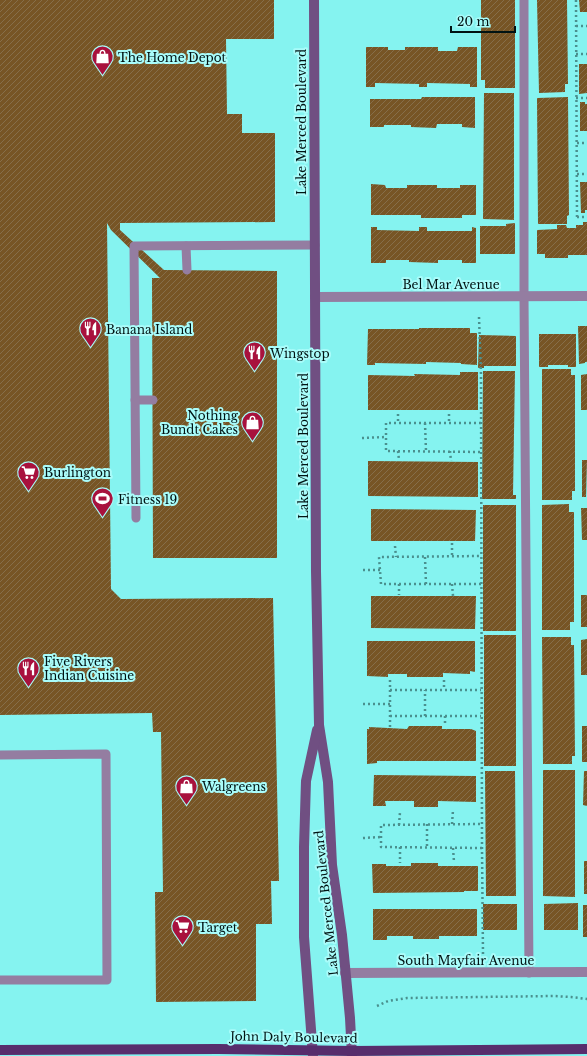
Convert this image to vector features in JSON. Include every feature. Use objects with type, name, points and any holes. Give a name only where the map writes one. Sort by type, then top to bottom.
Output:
[{"type":"main road","name":"John Daly Boulevard","points":[[0,1050],[218,1049],[352,1053],[587,1049]]},
{"type":"street","name":"Lake Merced Boulevard","points":[[314,0],[316,570],[319,725],[328,782],[332,865],[350,1018],[352,1053]]},
{"type":"street","name":"Bel Mar Avenue","points":[[315,297],[587,296]]},
{"type":"street","name":"Lake Merced Boulevard","points":[[312,1053],[304,919],[306,782],[319,725]]},
{"type":"street","name":"South Mayfair Avenue","points":[[345,973],[587,972]]},
{"type":"lane","points":[[524,0],[524,297],[529,973]]},
{"type":"lane","points":[[136,518],[134,246],[315,245]]},
{"type":"lane","points":[[186,246],[187,270]]},
{"type":"lane","points":[[135,400],[153,400]]},
{"type":"lane","points":[[0,756],[106,754],[107,980],[0,980]]},
{"type":"path","points":[[576,0],[577,218],[587,217]]},
{"type":"path","points":[[576,26],[587,26]]},
{"type":"path","points":[[576,54],[587,54]]},
{"type":"path","points":[[576,98],[587,98]]},
{"type":"path","points":[[577,143],[587,143]]},
{"type":"path","points":[[577,174],[587,174]]},
{"type":"path","points":[[479,317],[481,374],[483,955]]},
{"type":"path","points":[[398,414],[398,423]]},
{"type":"path","points":[[449,414],[449,423]]},
{"type":"path","points":[[481,423],[386,423],[386,451],[481,452]]},
{"type":"path","points":[[425,423],[426,451]]},
{"type":"path","points":[[362,438],[386,437]]},
{"type":"path","points":[[398,451],[399,460]]},
{"type":"path","points":[[450,451],[450,460]]},
{"type":"path","points":[[452,543],[452,556]]},
{"type":"path","points":[[395,546],[396,557]]},
{"type":"path","points":[[481,556],[380,557],[381,584],[481,584]]},
{"type":"path","points":[[425,557],[426,584]]},
{"type":"path","points":[[362,570],[380,570]]},
{"type":"path","points":[[399,584],[399,595]]},
{"type":"path","points":[[452,584],[453,596]]},
{"type":"path","points":[[390,680],[390,727]]},
{"type":"path","points":[[444,680],[444,690]]},
{"type":"path","points":[[390,690],[481,690]]},
{"type":"path","points":[[425,690],[425,716]]},
{"type":"path","points":[[363,704],[390,704]]},
{"type":"path","points":[[390,716],[481,716]]},
{"type":"path","points":[[445,716],[445,726]]},
{"type":"path","points":[[452,824],[453,810]]},
{"type":"path","points":[[399,825],[400,812]]},
{"type":"path","points":[[427,824],[427,848]]},
{"type":"path","points":[[482,824],[381,825],[381,847],[482,848]]},
{"type":"path","points":[[363,838],[381,837]]},
{"type":"path","points":[[400,848],[400,863]]},
{"type":"path","points":[[453,848],[454,862]]},
{"type":"path","points":[[377,1006],[388,1001],[406,998],[554,996],[587,999]]},
{"type":"building","points":[[0,0],[274,0],[274,39],[226,39],[227,114],[242,114],[242,133],[275,133],[275,222],[120,223],[120,230],[164,270],[277,271],[277,558],[153,558],[152,278],[160,278],[111,230],[107,223],[111,589],[121,599],[273,598],[279,881],[271,881],[272,924],[256,924],[256,1001],[156,1002],[155,892],[163,892],[161,732],[153,732],[152,713],[0,715]]},
{"type":"building","points":[[481,0],[515,0],[515,88],[485,88],[485,80],[481,80]]},
{"type":"building","points":[[537,0],[567,0],[568,84],[565,84],[565,92],[539,93]]},
{"type":"building","points":[[579,0],[587,0],[587,12],[580,12]]},
{"type":"building","points":[[366,47],[388,47],[388,50],[405,50],[405,47],[438,47],[438,51],[457,51],[458,47],[477,47],[477,87],[470,87],[470,84],[427,83],[427,87],[419,87],[419,84],[375,83],[375,87],[366,87]]},
{"type":"building","points":[[579,64],[587,64],[587,93],[579,94]]},
{"type":"building","points":[[484,93],[514,93],[514,220],[483,219]]},
{"type":"building","points":[[422,97],[475,97],[475,128],[462,127],[462,124],[437,124],[436,128],[411,127],[411,125],[384,125],[384,127],[370,127],[370,99],[421,99]]},
{"type":"building","points":[[568,97],[569,215],[567,216],[567,224],[538,224],[537,98]]},
{"type":"building","points":[[580,102],[585,102],[585,104],[587,104],[587,131],[580,131]]},
{"type":"building","points":[[580,182],[587,182],[587,210],[585,210],[585,213],[581,213]]},
{"type":"building","points":[[371,184],[385,185],[386,188],[407,188],[407,185],[437,185],[437,188],[460,188],[460,185],[476,185],[476,215],[462,215],[462,218],[421,218],[421,215],[371,215]]},
{"type":"building","points":[[583,222],[587,222],[587,255],[568,255],[568,258],[545,258],[545,254],[537,254],[537,230],[557,229],[557,225],[566,225],[567,228],[576,228],[576,225],[583,225]]},
{"type":"building","points":[[515,223],[515,254],[480,254],[480,226],[506,226],[506,224]]},
{"type":"building","points":[[371,227],[377,227],[377,230],[419,231],[419,227],[427,227],[427,231],[472,231],[472,227],[476,228],[476,263],[462,263],[462,260],[438,260],[438,263],[409,262],[409,260],[386,260],[386,263],[371,263]]},
{"type":"building","points":[[578,326],[587,326],[587,362],[579,364]]},
{"type":"building","points":[[470,328],[470,333],[477,333],[477,365],[426,362],[426,364],[375,363],[375,365],[367,365],[368,329]]},
{"type":"building","points":[[539,334],[576,334],[576,367],[568,367],[568,365],[548,365],[548,367],[539,367]]},
{"type":"building","points":[[479,335],[516,336],[516,366],[484,366],[484,368],[478,368]]},
{"type":"building","points":[[542,369],[571,369],[571,375],[575,375],[575,491],[572,491],[572,500],[542,500]]},
{"type":"building","points":[[483,371],[515,371],[513,495],[516,495],[516,499],[482,499]]},
{"type":"building","points":[[460,372],[478,372],[478,410],[368,410],[368,375],[460,375]]},
{"type":"building","points":[[587,374],[587,410],[581,410],[581,375]]},
{"type":"building","points":[[582,460],[587,460],[586,497],[582,497]]},
{"type":"building","points":[[368,461],[478,462],[478,497],[368,496]]},
{"type":"building","points":[[569,504],[569,512],[574,512],[574,622],[570,622],[570,630],[542,630],[542,505]]},
{"type":"building","points":[[483,505],[516,505],[516,631],[483,631]]},
{"type":"building","points":[[581,508],[587,508],[587,540],[582,540]]},
{"type":"building","points":[[371,509],[476,510],[475,541],[371,541]]},
{"type":"building","points":[[581,595],[587,595],[587,627],[581,627]]},
{"type":"building","points":[[371,596],[476,596],[475,629],[371,628]]},
{"type":"building","points":[[484,635],[516,635],[516,766],[484,766]]},
{"type":"building","points":[[542,637],[571,637],[571,645],[574,645],[575,756],[572,756],[572,764],[543,764]]},
{"type":"building","points":[[587,639],[587,675],[581,675],[581,640]]},
{"type":"building","points":[[367,641],[475,641],[475,672],[470,671],[470,674],[443,673],[443,677],[407,677],[407,674],[388,674],[388,677],[367,676]]},
{"type":"building","points":[[409,726],[442,726],[442,729],[471,729],[476,731],[476,761],[377,761],[377,763],[367,764],[367,729],[369,729],[369,727],[407,729]]},
{"type":"building","points":[[582,726],[587,726],[587,762],[582,762]]},
{"type":"building","points":[[543,770],[575,770],[575,897],[543,896]]},
{"type":"building","points":[[485,771],[515,771],[516,896],[486,896]]},
{"type":"building","points":[[584,771],[587,771],[587,806],[583,805]]},
{"type":"building","points":[[374,775],[476,776],[476,802],[438,801],[438,807],[414,807],[414,801],[385,801],[386,806],[373,806]]},
{"type":"building","points":[[584,861],[587,861],[587,894],[584,894]]},
{"type":"building","points":[[411,863],[438,863],[438,866],[478,866],[478,891],[373,893],[372,864],[386,864],[386,866],[411,866]]},
{"type":"building","points":[[578,903],[578,930],[544,930],[544,904]]},
{"type":"building","points":[[483,904],[517,904],[517,930],[483,930]]},
{"type":"building","points":[[583,905],[587,905],[587,937],[583,937]]},
{"type":"building","points":[[373,909],[477,909],[477,936],[439,936],[439,939],[413,939],[413,936],[387,936],[387,940],[373,940]]},
{"type":"place","name":"The Home Depot","points":[[102,76]]},
{"type":"place","name":"Banana Island","points":[[91,348]]},
{"type":"place","name":"Wingstop","points":[[255,372]]},
{"type":"place","name":"Nothing Bundt Cakes","points":[[253,442]]},
{"type":"place","name":"Burlington","points":[[28,492]]},
{"type":"place","name":"Fitness 19","points":[[103,518]]},
{"type":"place","name":"Five Rivers Indian Cuisine","points":[[29,688]]},
{"type":"place","name":"Walgreens","points":[[187,806]]},
{"type":"place","name":"Target","points":[[182,946]]}]
